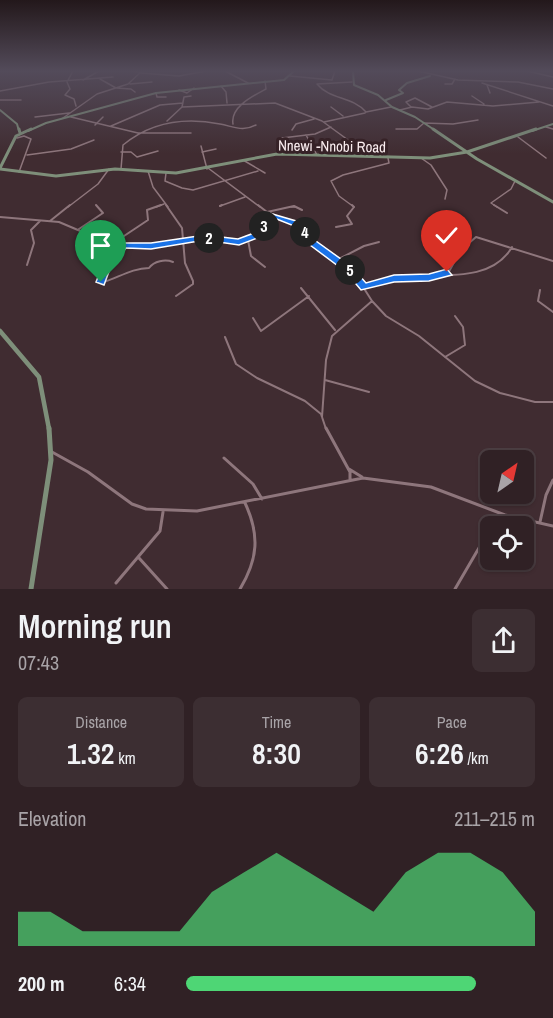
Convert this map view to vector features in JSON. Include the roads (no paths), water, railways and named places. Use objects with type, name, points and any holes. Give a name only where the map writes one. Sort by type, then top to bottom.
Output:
[{"type":"main road","points":[[0,169],[14,139],[20,133],[68,115],[134,98]]},
{"type":"main road","points":[[381,98],[391,107],[424,123],[467,152],[553,202]]},
{"type":"main road","points":[[385,101],[391,98]]},
{"type":"main road","points":[[0,110],[17,124],[20,133]]},
{"type":"main road","name":"Nnewi -Nnobi Road","points":[[0,169],[56,176],[109,169],[166,172],[208,169],[277,154],[421,158],[467,152],[553,124]]},
{"type":"main road","points":[[0,331],[12,342],[39,377],[52,452],[31,589]]},
{"type":"street","points":[[73,98],[76,107]]},
{"type":"street","points":[[68,115],[90,98]]},
{"type":"street","points":[[121,169],[123,145],[138,133],[167,121],[182,107],[184,98]]},
{"type":"street","points":[[227,98],[227,103]]},
{"type":"street","points":[[233,124],[232,118],[236,110],[253,98]]},
{"type":"street","points":[[348,98],[360,104],[361,109],[367,112]]},
{"type":"street","points":[[411,107],[406,102],[414,98]]},
{"type":"street","points":[[416,98],[432,107]]},
{"type":"street","points":[[480,98],[486,105]]},
{"type":"street","points":[[528,98],[553,106]]},
{"type":"street","points":[[0,100],[21,100]]},
{"type":"street","points":[[400,110],[411,107],[432,107],[447,102],[486,105],[539,102]]},
{"type":"street","points":[[111,126],[160,105],[183,103]]},
{"type":"street","points":[[182,107],[227,103],[275,103],[324,123],[364,148],[370,157]]},
{"type":"street","points":[[331,107],[344,116]]},
{"type":"street","points":[[324,123],[344,116],[391,107]]},
{"type":"street","points":[[35,117],[68,115],[95,124],[138,133],[192,133]]},
{"type":"street","points":[[95,124],[103,117]]},
{"type":"street","points":[[292,130],[296,124],[314,119]]},
{"type":"street","points":[[396,129],[417,129],[424,123],[450,125],[478,120]]},
{"type":"street","points":[[167,121],[217,123],[247,130],[256,125]]},
{"type":"street","points":[[282,138],[306,135],[331,127]]},
{"type":"street","points":[[546,127],[553,129]]},
{"type":"street","points":[[306,135],[317,155]]},
{"type":"street","points":[[14,139],[23,136],[31,139],[19,172]]},
{"type":"street","points":[[518,137],[546,158]]},
{"type":"street","points":[[27,155],[71,149],[93,140]]},
{"type":"street","points":[[201,146],[211,173],[225,178],[272,215],[300,225],[313,243],[356,276],[372,301],[386,316],[419,336],[491,391],[535,402],[553,402]]},
{"type":"street","points":[[202,152],[216,149]]},
{"type":"street","points":[[121,152],[131,152],[137,157],[158,152]]},
{"type":"street","points":[[336,227],[352,224],[347,216],[354,208],[339,196],[331,181],[343,175],[389,163],[388,158]]},
{"type":"street","points":[[421,158],[431,165],[447,190],[446,200]]},
{"type":"street","points":[[243,160],[258,171],[265,173]]},
{"type":"street","points":[[50,221],[65,205],[99,183],[109,169]]},
{"type":"street","points":[[148,171],[152,190],[180,224],[184,239],[185,262],[190,270],[193,284],[176,296]]},
{"type":"street","points":[[166,172],[165,181],[178,190],[197,190],[225,178],[258,171]]},
{"type":"street","points":[[507,213],[491,203],[511,189],[515,181]]},
{"type":"street","points":[[220,206],[246,196]]},
{"type":"street","points":[[114,243],[148,220],[149,209],[164,204]]},
{"type":"street","points":[[79,229],[104,213],[96,205]]},
{"type":"street","points":[[267,212],[293,206],[302,210]]},
{"type":"street","points":[[0,217],[50,221],[124,245],[159,245],[205,237],[234,243],[248,240],[262,230],[272,215]]},
{"type":"street","points":[[27,265],[34,243],[32,229],[40,221]]},
{"type":"street","points":[[447,275],[461,250],[476,237],[553,261]]},
{"type":"street","points":[[248,240],[251,256],[265,267]]},
{"type":"street","points":[[337,260],[364,246],[379,242]]},
{"type":"street","points":[[124,245],[107,264],[101,283],[123,276],[136,268],[149,268],[152,264],[167,260],[173,262]]},
{"type":"street","points":[[364,287],[405,277],[462,275],[487,269],[506,260],[512,248]]},
{"type":"street","points":[[301,288],[336,331]]},
{"type":"street","points":[[540,290],[538,301],[553,312]]},
{"type":"street","points":[[253,318],[261,331],[309,296]]},
{"type":"street","points":[[350,480],[347,467],[328,434],[322,417],[328,348],[336,331],[372,301]]},
{"type":"street","points":[[445,357],[465,345],[461,321],[455,316]]},
{"type":"street","points":[[225,337],[236,364],[257,378],[305,401],[322,417]]},
{"type":"street","points":[[325,380],[369,392]]},
{"type":"street","points":[[52,452],[88,472],[132,504],[163,511],[197,511],[363,478],[431,487],[505,515],[553,526]]},
{"type":"street","points":[[224,458],[253,484],[262,499]]},
{"type":"street","points":[[347,467],[363,478]]},
{"type":"street","points":[[540,522],[546,495],[553,480]]},
{"type":"street","points":[[240,589],[252,566],[258,543],[257,527],[244,503]]},
{"type":"street","points":[[116,583],[150,540],[160,531],[163,511]]},
{"type":"street","points":[[455,589],[480,545]]},
{"type":"street","points":[[138,558],[167,589]]}]
